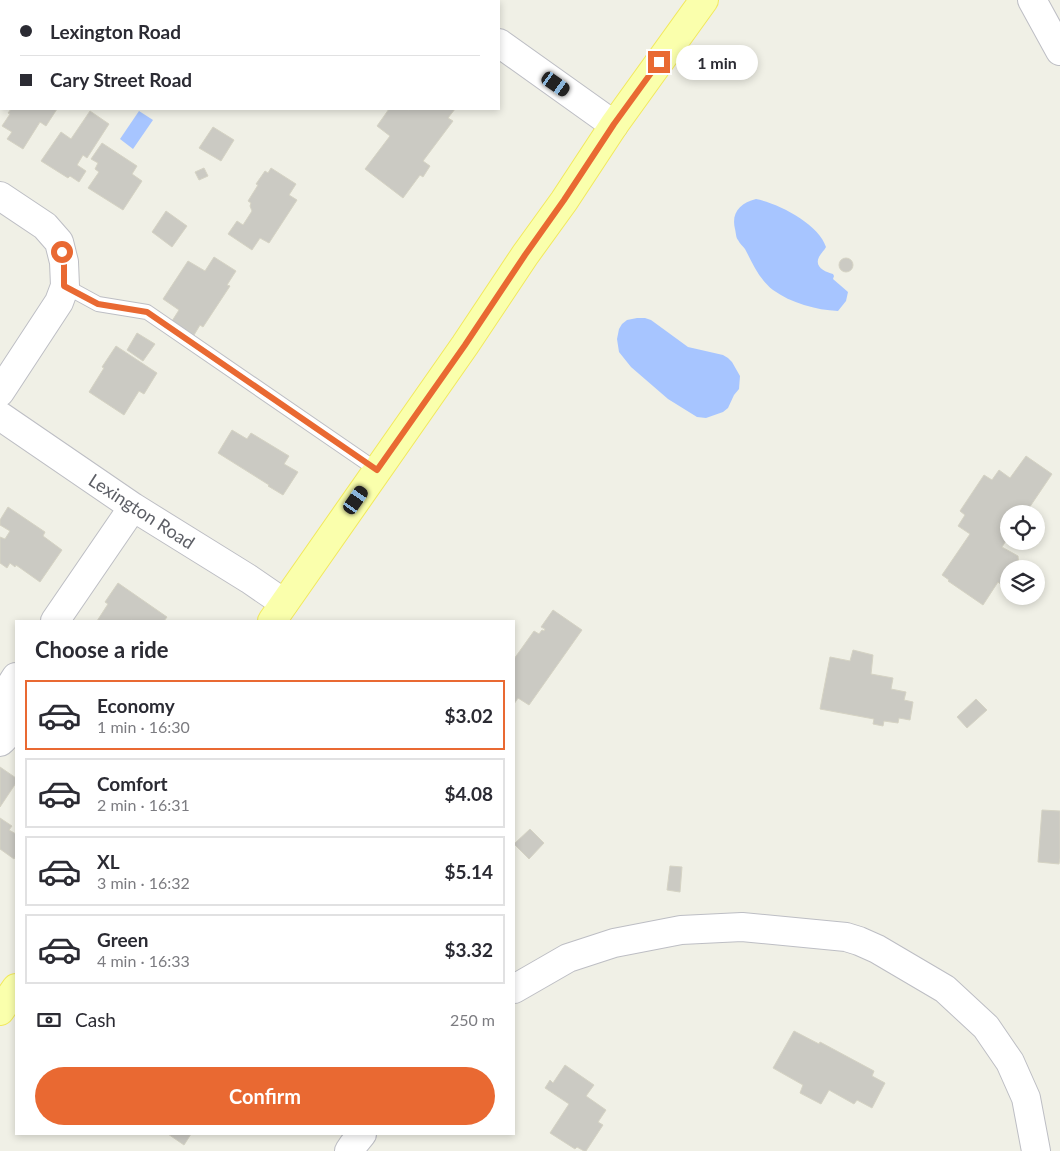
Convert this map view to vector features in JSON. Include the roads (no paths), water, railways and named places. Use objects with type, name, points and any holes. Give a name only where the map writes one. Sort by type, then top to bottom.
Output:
[{"type":"main road","points":[[278,612],[465,345],[614,124],[704,0]]},
{"type":"main road","points":[[0,1011],[15,989]]},
{"type":"street","points":[[1032,0],[1060,52]]},
{"type":"street","points":[[500,44],[614,124]]},
{"type":"street","points":[[0,196],[45,226],[59,242],[64,262],[64,286],[59,302],[0,392]]},
{"type":"street","name":"Lexington Road","points":[[0,416],[133,507],[249,579],[278,612]]},
{"type":"street","points":[[56,620],[133,507]]},
{"type":"street","points":[[7,742],[11,721],[9,711],[0,700],[15,679]]},
{"type":"street","points":[[515,988],[568,958],[614,944],[681,930],[742,927],[859,941],[877,949],[945,989],[986,1027],[1010,1062],[1026,1098],[1036,1151]]},
{"type":"lane","points":[[64,286],[98,304],[147,312],[377,470]]},
{"type":"water","points":[[139,111],[153,120],[133,149],[120,139]]},
{"type":"water","points":[[756,199],[775,205],[797,216],[822,238],[826,247],[819,257],[818,264],[824,270],[833,274],[833,279],[848,292],[846,301],[838,311],[821,309],[788,299],[768,286],[760,276],[745,249],[737,239],[734,223],[734,218],[741,206]]},
{"type":"water","points":[[637,318],[651,320],[688,347],[723,355],[728,358],[740,376],[739,389],[728,408],[723,412],[706,418],[697,417],[668,399],[631,367],[619,352],[617,339],[622,324],[627,320]]}]
